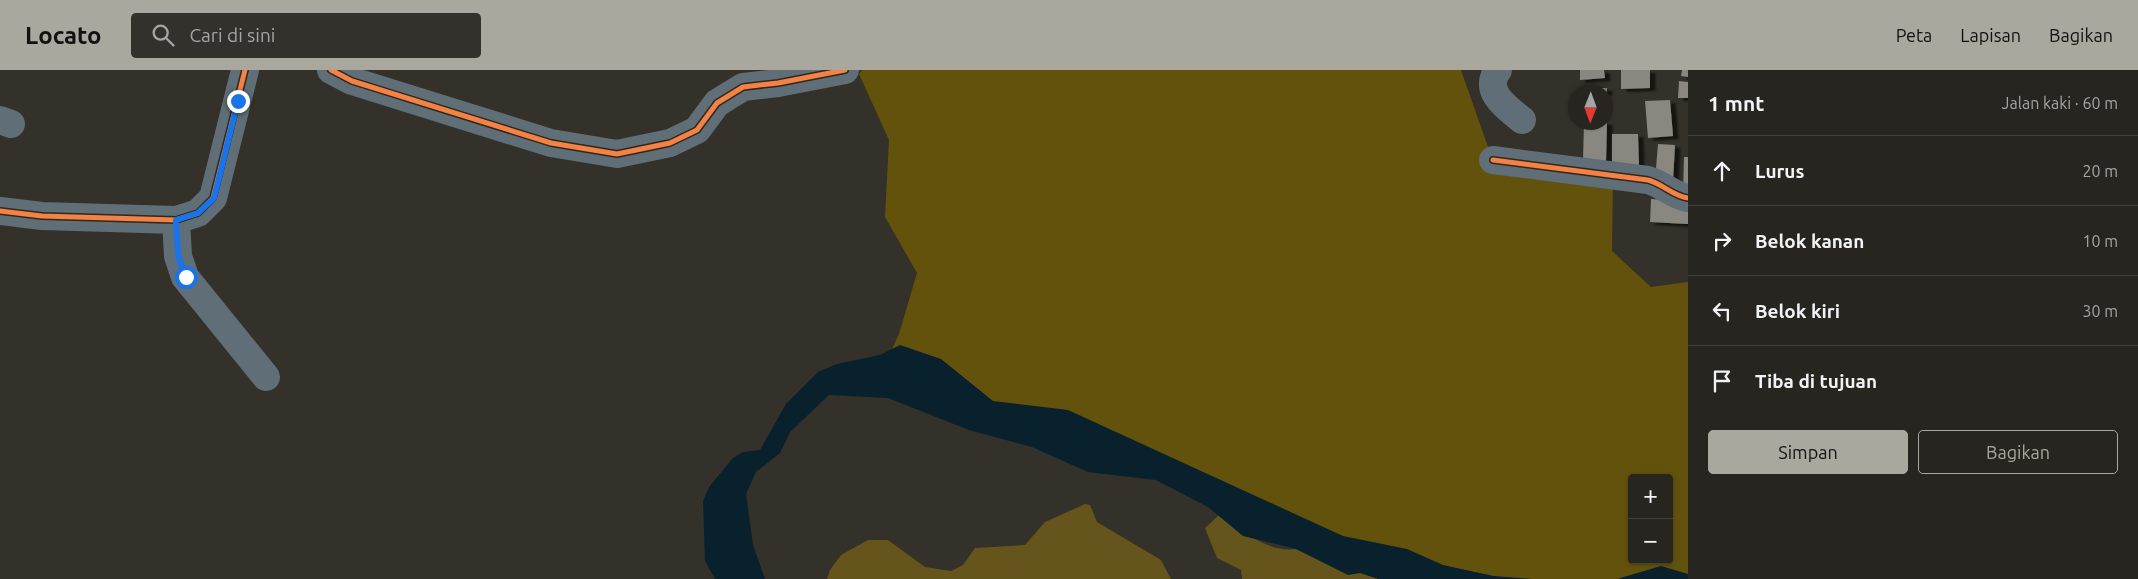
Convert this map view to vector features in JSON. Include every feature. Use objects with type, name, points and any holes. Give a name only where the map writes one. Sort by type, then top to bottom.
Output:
[{"type":"street","points":[[0,211],[42,216],[176,220],[198,213],[214,198],[245,70]]},
{"type":"street","points":[[331,70],[352,81],[552,143],[616,154],[670,143],[697,130],[717,103],[743,86],[778,83],[845,70]]},
{"type":"street","points":[[1498,70],[1494,75],[1493,90],[1501,103],[1522,120]]},
{"type":"street","points":[[1493,160],[1648,180],[1656,182],[1676,196],[1688,198]]},
{"type":"street","points":[[176,220],[178,256],[186,277],[266,377]]},
{"type":"shaded area","points":[[862,70],[1461,70],[1494,164],[1613,179],[1612,251],[1651,287],[1688,282],[1688,576],[1623,579],[1509,579],[1443,566],[1342,538],[993,403],[889,356],[899,334],[917,273],[885,217],[889,140],[859,74]]},
{"type":"shaded area","points":[[1085,504],[1090,505],[1097,522],[1161,560],[1171,579],[827,579],[830,570],[841,555],[868,540],[888,540],[925,567],[951,571],[963,565],[975,548],[1025,545],[1045,522]]},
{"type":"shaded area","points":[[1220,514],[1265,544],[1285,549],[1296,549],[1389,579],[1242,579],[1241,570],[1217,558],[1205,528]]},
{"type":"water","points":[[900,345],[941,359],[993,401],[1068,410],[1343,536],[1407,549],[1443,565],[1493,576],[1533,579],[1378,579],[1360,573],[1348,575],[1296,549],[1243,536],[1208,507],[1156,480],[1088,472],[1032,447],[969,430],[888,398],[829,395],[790,432],[780,453],[756,472],[746,494],[753,545],[765,579],[715,579],[705,561],[703,501],[709,487],[733,458],[743,452],[760,450],[786,404],[818,372],[837,364],[880,355]]},
{"type":"water","points":[[1661,566],[1688,574],[1688,579],[1617,579]]},
{"type":"building","points":[[1580,70],[1604,70],[1605,78],[1580,80]]},
{"type":"building","points":[[1621,70],[1650,70],[1650,88],[1621,89]]},
{"type":"building","points":[[1682,70],[1688,70],[1688,77],[1681,76]]},
{"type":"building","points":[[1679,81],[1688,82],[1688,98],[1678,98]]},
{"type":"building","points":[[1670,100],[1673,136],[1648,138],[1645,101]]},
{"type":"building","points":[[1584,130],[1607,130],[1606,162],[1583,161]]},
{"type":"building","points":[[1612,134],[1638,134],[1639,166],[1612,166]]},
{"type":"building","points":[[1658,144],[1675,145],[1673,181],[1655,180]]},
{"type":"building","points":[[1684,157],[1688,157],[1688,193],[1683,193]]},
{"type":"building","points":[[1651,199],[1688,201],[1688,224],[1650,222]]},
{"type":"cycle path","points":[[0,211],[42,216],[176,220],[198,213],[213,198],[245,70]]},
{"type":"cycle path","points":[[331,70],[352,81],[551,143],[617,154],[670,143],[697,130],[717,103],[743,87],[778,83],[845,70]]},
{"type":"cycle path","points":[[1493,160],[1648,180],[1688,198]]},
{"type":"route","points":[[186,277],[178,256],[176,220],[198,213],[214,198],[238,101]]}]
